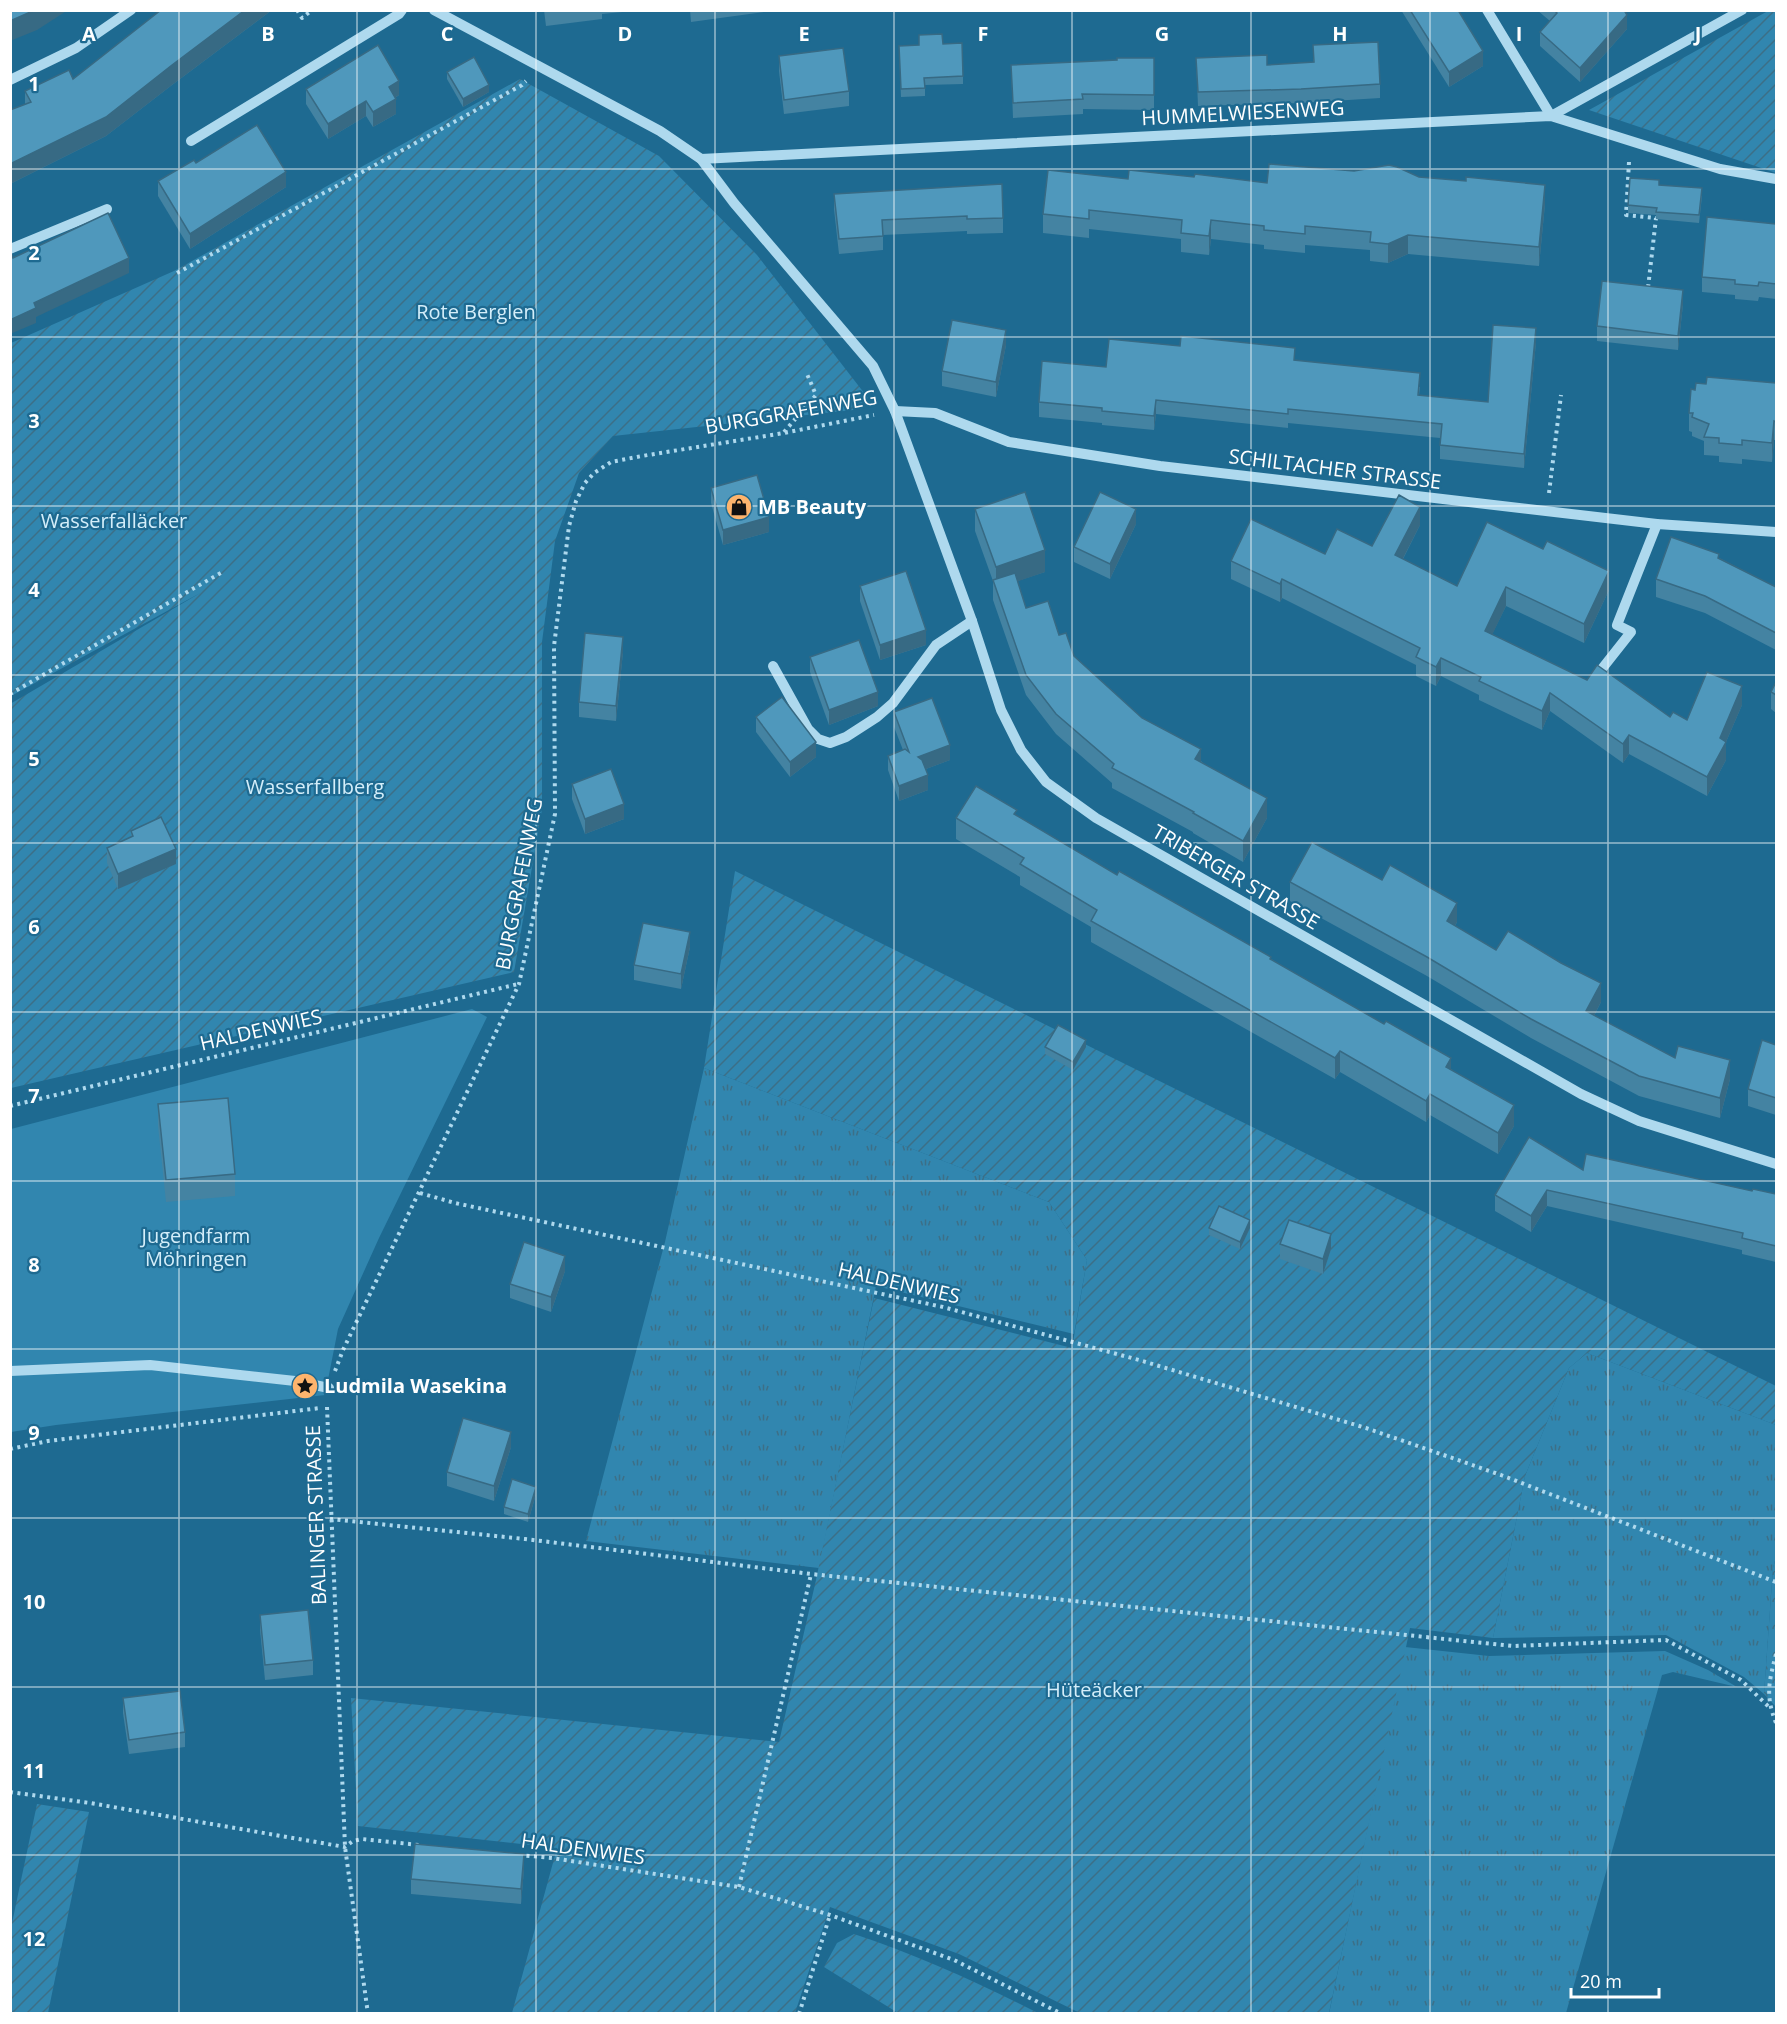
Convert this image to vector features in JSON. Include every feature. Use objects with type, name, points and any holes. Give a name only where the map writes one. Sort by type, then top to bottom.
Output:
[{"type":"street","points":[[10,80],[76,48],[131,10]]},
{"type":"street","points":[[191,141],[399,14],[402,10]]},
{"type":"street","points":[[1487,10],[1551,116],[1742,10]]},
{"type":"street","name":"BURGGRAFENWEG","points":[[437,11],[660,131],[701,159],[734,203],[873,366],[896,411]]},
{"type":"street","name":"HUMMELWIESENWEG","points":[[701,159],[1551,116],[1720,169],[1776,180]]},
{"type":"street","points":[[10,249],[107,209]]},
{"type":"street","name":"SCHILTACHER STRASSE","points":[[896,411],[935,413],[1009,442],[1160,466],[1657,524],[1776,532]]},
{"type":"street","name":"TRIBERGER STRASSE","points":[[896,411],[972,621],[1001,710],[1021,750],[1046,782],[1096,818],[1581,1094],[1639,1121],[1776,1164]]},
{"type":"street","points":[[1601,670],[1631,632],[1617,625],[1657,524]]},
{"type":"street","points":[[773,666],[808,729],[818,739],[830,742],[846,737],[877,717],[893,703],[936,645],[972,621]]},
{"type":"street","points":[[10,1371],[150,1365],[295,1381],[329,1388]]},
{"type":"path","points":[[297,10],[302,18],[312,10]]},
{"type":"path","points":[[177,273],[522,85]]},
{"type":"path","points":[[1630,142],[1626,215],[1656,218],[1647,295]]},
{"type":"path","points":[[783,433],[816,395],[807,374]]},
{"type":"path","points":[[1547,511],[1561,395]]},
{"type":"path","name":"BURGGRAFENWEG","points":[[519,984],[555,814],[554,646],[569,526],[576,501],[585,483],[594,473],[611,462],[896,411]]},
{"type":"path","points":[[10,694],[224,571]]},
{"type":"path","name":"HALDENWIES","points":[[10,1106],[519,984]]},
{"type":"path","name":"BALINGER STRASSE","points":[[368,2013],[345,1847],[330,1519],[327,1407],[329,1388],[343,1350],[519,984]]},
{"type":"path","name":"HALDENWIES","points":[[420,1193],[455,1203],[943,1307],[1139,1360],[1366,1428],[1502,1475],[1776,1582]]},
{"type":"path","points":[[10,1449],[48,1441],[327,1407]]},
{"type":"path","points":[[330,1519],[525,1539],[811,1574],[1513,1646],[1666,1640],[1741,1680],[1770,1708]]},
{"type":"path","points":[[739,1887],[811,1574]]},
{"type":"path","points":[[1776,1654],[1768,1684],[1770,1708],[1776,1723]]},
{"type":"path","points":[[10,1792],[90,1803],[345,1847],[353,1841],[362,1839],[422,1845]]},
{"type":"path","name":"HALDENWIES","points":[[516,1854],[739,1887],[830,1915],[954,1959],[1062,2013]]},
{"type":"path","points":[[799,2013],[830,1915]]},
{"type":"green space","points":[[1768,11],[1776,11],[1776,173],[1589,110]]},
{"type":"green space","points":[[520,79],[659,156],[757,255],[868,398],[853,410],[613,436],[579,473],[555,541],[542,642],[542,809],[514,972],[11,1088],[10,704],[202,592],[11,696],[11,343],[174,271]]},
{"type":"green space","name":"Hüteäcker","points":[[735,871],[1776,1386],[1776,1425],[1587,1353],[1569,1368],[1525,1476],[1493,1638],[1410,1628],[1329,2013],[1080,2013],[959,1954],[830,1907],[795,2013],[512,2013],[557,1848],[358,1826],[351,1698],[779,1742],[816,1580],[874,1298],[1072,1348],[1087,1260],[1049,1202],[704,1068]]},
{"type":"green space","name":"Jugendfarm Möhringen","points":[[472,1009],[487,1017],[379,1238],[338,1329],[325,1395],[11,1432],[11,1129]]},
{"type":"green space","points":[[704,1068],[1049,1202],[1087,1260],[1074,1334],[876,1286],[819,1568],[586,1541],[665,1242]]},
{"type":"green space","points":[[1587,1353],[1776,1425],[1776,1557],[1773,1568],[1764,1694],[1744,1677],[1666,1635],[1493,1638],[1525,1476],[1569,1368]]},
{"type":"green space","points":[[1776,1557],[1776,1707],[1764,1694],[1773,1568]]},
{"type":"green space","points":[[1405,1647],[1489,1656],[1665,1651],[1708,1670],[1737,1687],[1673,1672],[1662,1675],[1566,2013],[1329,2014]]},
{"type":"green space","points":[[37,1804],[89,1812],[48,2013],[11,2013],[11,1928]]},
{"type":"green space","points":[[854,1934],[948,1970],[1038,2013],[898,2013],[824,1967],[837,1943]]},
{"type":"building","points":[[10,10],[35,10],[10,21]]},
{"type":"building","points":[[161,10],[245,10],[106,117],[10,164],[10,110],[31,102],[25,91],[69,70],[73,79]]},
{"type":"building","points":[[1410,10],[1458,10],[1483,51],[1449,72]]},
{"type":"building","points":[[1554,10],[1624,10],[1627,15],[1580,68],[1540,32],[1557,13]]},
{"type":"building","points":[[942,34],[943,44],[962,43],[963,76],[924,78],[925,88],[901,89],[899,46],[919,45],[919,35]]},
{"type":"building","points":[[1378,42],[1380,84],[1198,92],[1196,58],[1267,55],[1267,65],[1314,62],[1313,45]]},
{"type":"building","points":[[378,45],[399,81],[389,87],[396,99],[373,112],[366,101],[328,124],[306,89]]},
{"type":"building","points":[[843,48],[849,91],[784,100],[779,56]]},
{"type":"building","points":[[474,57],[489,85],[463,99],[447,72]]},
{"type":"building","points":[[1117,58],[1154,58],[1154,95],[1082,94],[1083,99],[1013,103],[1011,65],[1117,60]]},
{"type":"building","points":[[257,125],[286,172],[190,234],[158,181],[194,160],[196,163]]},
{"type":"building","points":[[1269,164],[1354,171],[1389,165],[1419,177],[1466,181],[1466,177],[1545,185],[1539,247],[1408,235],[1388,244],[1370,242],[1371,232],[1305,226],[1305,234],[1264,230],[1264,226],[1211,220],[1209,236],[1181,233],[1182,220],[1089,210],[1089,219],[1043,214],[1048,170],[1128,179],[1129,170],[1194,177],[1195,174],[1267,183]]},
{"type":"building","points":[[1630,178],[1659,180],[1659,185],[1702,188],[1699,215],[1656,212],[1657,208],[1628,205]]},
{"type":"building","points":[[1002,184],[1003,218],[967,219],[967,216],[882,220],[883,236],[839,239],[834,194]]},
{"type":"building","points":[[108,213],[129,258],[34,303],[36,308],[10,320],[10,256],[12,255],[13,258]]},
{"type":"building","points":[[1707,217],[1776,224],[1776,284],[1759,282],[1758,286],[1735,284],[1735,280],[1702,277]]},
{"type":"building","points":[[1602,281],[1683,290],[1678,336],[1597,326]]},
{"type":"building","points":[[952,320],[1006,330],[996,382],[942,371]]},
{"type":"building","points":[[1493,325],[1536,328],[1524,454],[1440,445],[1442,424],[1288,409],[1288,414],[1156,400],[1154,416],[1039,402],[1042,361],[1106,367],[1109,339],[1180,346],[1181,336],[1295,348],[1294,360],[1420,373],[1418,395],[1488,402]]},
{"type":"building","points":[[1707,377],[1776,383],[1776,422],[1774,421],[1772,443],[1742,440],[1742,445],[1719,443],[1719,438],[1704,437],[1709,424],[1692,417],[1693,413],[1689,413],[1691,389],[1695,390],[1696,383],[1706,384]]},
{"type":"building","points":[[757,475],[769,517],[723,530],[711,488]]},
{"type":"building","points":[[1025,492],[1045,550],[996,567],[975,509]]},
{"type":"building","points":[[1100,492],[1136,509],[1110,564],[1074,547]]},
{"type":"building","points":[[1399,495],[1420,507],[1395,555],[1457,586],[1487,522],[1543,549],[1547,541],[1609,571],[1584,624],[1506,587],[1485,631],[1587,680],[1597,665],[1670,717],[1673,712],[1687,720],[1707,672],[1742,686],[1720,738],[1726,742],[1707,777],[1629,735],[1623,744],[1550,693],[1542,711],[1479,681],[1481,677],[1441,658],[1436,667],[1416,657],[1420,648],[1282,579],[1280,584],[1231,561],[1251,519],[1325,554],[1337,529],[1372,546]]},
{"type":"building","points":[[1671,537],[1719,554],[1718,558],[1776,587],[1776,633],[1705,596],[1656,579]]},
{"type":"building","points":[[906,571],[926,630],[880,645],[860,586]]},
{"type":"building","points":[[1015,573],[1026,608],[1048,601],[1059,635],[1066,633],[1074,656],[1142,718],[1201,749],[1195,759],[1267,798],[1243,841],[1112,768],[1114,764],[1056,714],[1026,675],[993,580]]},
{"type":"building","points":[[585,633],[623,637],[616,706],[579,702]]},
{"type":"building","points":[[859,640],[878,692],[829,710],[810,657]]},
{"type":"building","points":[[1776,682],[1776,695],[1771,692]]},
{"type":"building","points":[[782,697],[816,742],[790,762],[756,717]]},
{"type":"building","points":[[932,698],[950,745],[918,757],[922,760],[928,775],[899,786],[888,756],[905,749],[909,752],[894,712]]},
{"type":"building","points":[[611,769],[624,804],[585,819],[572,784]]},
{"type":"building","points":[[976,786],[1017,810],[1014,814],[1117,875],[1119,871],[1384,1024],[1386,1021],[1451,1058],[1446,1067],[1514,1105],[1498,1133],[1430,1094],[1426,1101],[1340,1051],[1335,1058],[1091,921],[1097,910],[1020,864],[1024,858],[956,818]]},
{"type":"building","points":[[161,817],[176,849],[118,874],[107,848],[133,836],[131,831]]},
{"type":"building","points":[[1312,842],[1382,880],[1390,865],[1457,903],[1447,921],[1496,950],[1508,931],[1561,963],[1601,983],[1586,1011],[1675,1058],[1678,1046],[1730,1060],[1720,1098],[1639,1076],[1531,1019],[1427,957],[1290,882]]},
{"type":"building","points":[[643,923],[690,932],[681,974],[634,965]]},
{"type":"building","points":[[1058,1025],[1086,1040],[1073,1062],[1045,1047]]},
{"type":"building","points":[[1762,1040],[1776,1045],[1776,1098],[1748,1089]]},
{"type":"building","points":[[228,1098],[235,1174],[166,1180],[158,1104]]},
{"type":"building","points":[[1529,1137],[1583,1170],[1586,1154],[1752,1191],[1753,1189],[1776,1194],[1776,1246],[1742,1238],[1743,1233],[1547,1190],[1531,1216],[1495,1195]]},
{"type":"building","points":[[1219,1206],[1250,1220],[1240,1242],[1209,1228]]},
{"type":"building","points":[[1289,1220],[1331,1234],[1323,1259],[1280,1244]]},
{"type":"building","points":[[524,1242],[565,1256],[551,1297],[510,1284]]},
{"type":"building","points":[[463,1418],[511,1432],[494,1486],[447,1472]]},
{"type":"building","points":[[512,1479],[536,1487],[528,1514],[504,1507]]},
{"type":"building","points":[[308,1610],[313,1660],[265,1665],[260,1615]]},
{"type":"building","points":[[180,1691],[185,1732],[129,1740],[123,1698]]},
{"type":"building","points":[[415,1844],[524,1854],[521,1889],[411,1879]]},
{"type":"place","name":"MB Beauty","points":[[739,507]]},
{"type":"place","name":"Ludmila Wasekina","points":[[305,1386]]},
{"type":"park label","name":"Rote Berglen","points":[[476,312]]},
{"type":"park label","name":"Wasserfalläcker","points":[[114,521]]},
{"type":"park label","name":"Wasserfallberg","points":[[315,787]]}]
